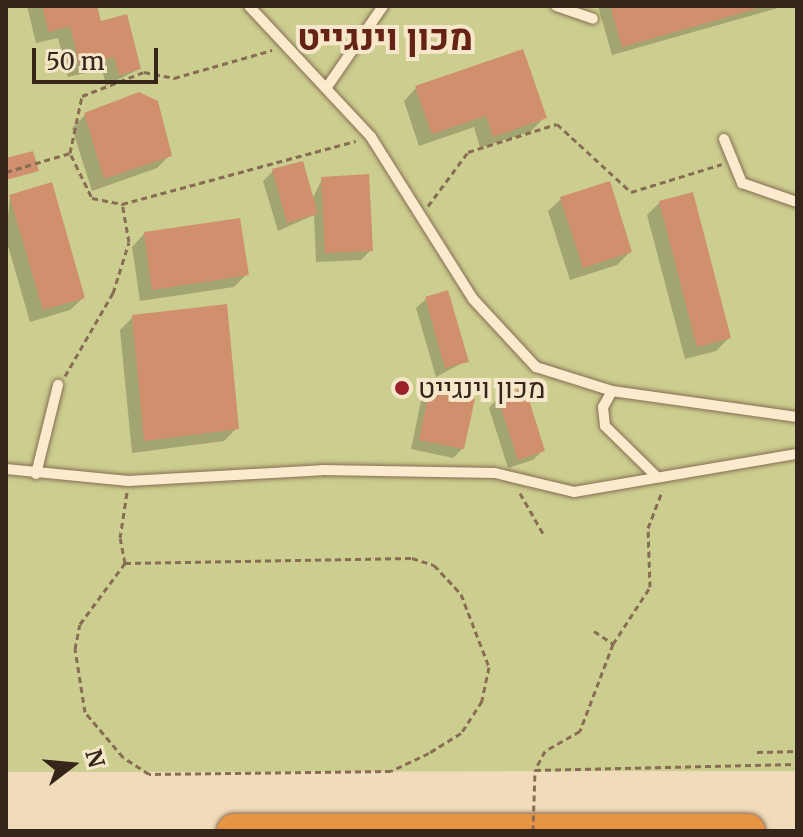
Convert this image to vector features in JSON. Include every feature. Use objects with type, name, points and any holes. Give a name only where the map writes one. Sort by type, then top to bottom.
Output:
[{"type":"highway","points":[[234,831],[748,831]]},
{"type":"lane","points":[[249,6],[290,45],[371,137],[473,299],[536,367],[612,391],[797,417]]},
{"type":"lane","points":[[327,87],[383,6]]},
{"type":"lane","points":[[556,6],[593,19]]},
{"type":"lane","points":[[724,139],[742,183],[797,202]]},
{"type":"lane","points":[[36,474],[58,385]]},
{"type":"lane","points":[[612,391],[603,407],[605,426],[655,475]]},
{"type":"lane","points":[[6,469],[128,481],[322,470],[511,478],[574,492],[676,471],[797,454]]},
{"type":"path","points":[[290,45],[174,78],[144,72],[82,96],[70,153],[92,198],[122,204],[371,137]]},
{"type":"path","points":[[421,215],[468,152],[557,124],[631,192],[733,161]]},
{"type":"path","points":[[6,172],[70,153]]},
{"type":"path","points":[[58,385],[113,293],[129,242],[122,204]]},
{"type":"path","points":[[533,831],[535,770],[545,751],[580,731],[613,644],[650,587],[652,508],[676,471]]},
{"type":"path","points":[[511,478],[544,535]]},
{"type":"path","points":[[125,563],[412,558],[434,565],[480,628],[489,667],[482,701],[461,733],[391,771],[149,774],[100,733],[85,712],[78,679],[80,624],[125,563],[120,538],[128,481]]},
{"type":"path","points":[[594,631],[613,644]]},
{"type":"path","points":[[757,752],[797,751]]},
{"type":"path","points":[[535,770],[797,764]]},
{"type":"green space","name":"מכון וינגייט","points":[[6,6],[797,6],[797,771],[6,772]]},
{"type":"building","points":[[42,6],[97,6],[101,21],[127,14],[141,69],[119,75],[114,57],[80,66],[70,26],[49,32]]},
{"type":"building","points":[[610,6],[763,6],[763,7],[622,47]]},
{"type":"building","points":[[523,49],[547,118],[493,137],[486,116],[432,134],[415,86]]},
{"type":"building","points":[[139,92],[158,101],[172,156],[104,179],[84,113]]},
{"type":"building","points":[[33,151],[39,171],[6,180],[6,158]]},
{"type":"building","points":[[303,161],[318,214],[287,223],[272,169]]},
{"type":"building","points":[[369,174],[373,251],[325,253],[321,177]]},
{"type":"building","points":[[610,181],[632,252],[583,268],[560,197]]},
{"type":"building","points":[[52,182],[85,298],[43,310],[9,195]]},
{"type":"building","points":[[693,192],[731,338],[697,347],[659,201]]},
{"type":"building","points":[[240,218],[249,275],[152,290],[144,232]]},
{"type":"building","points":[[448,290],[469,362],[445,368],[425,297]]},
{"type":"building","points":[[227,304],[239,429],[144,441],[132,315]]},
{"type":"building","points":[[525,387],[545,451],[518,460],[497,396]]},
{"type":"building","points":[[430,389],[475,399],[464,449],[419,440]]},
{"type":"place","name":"מכון וינגייט","points":[[402,388]]},
{"type":"district","name":"מכון וינגייט","points":[[385,38]]}]
